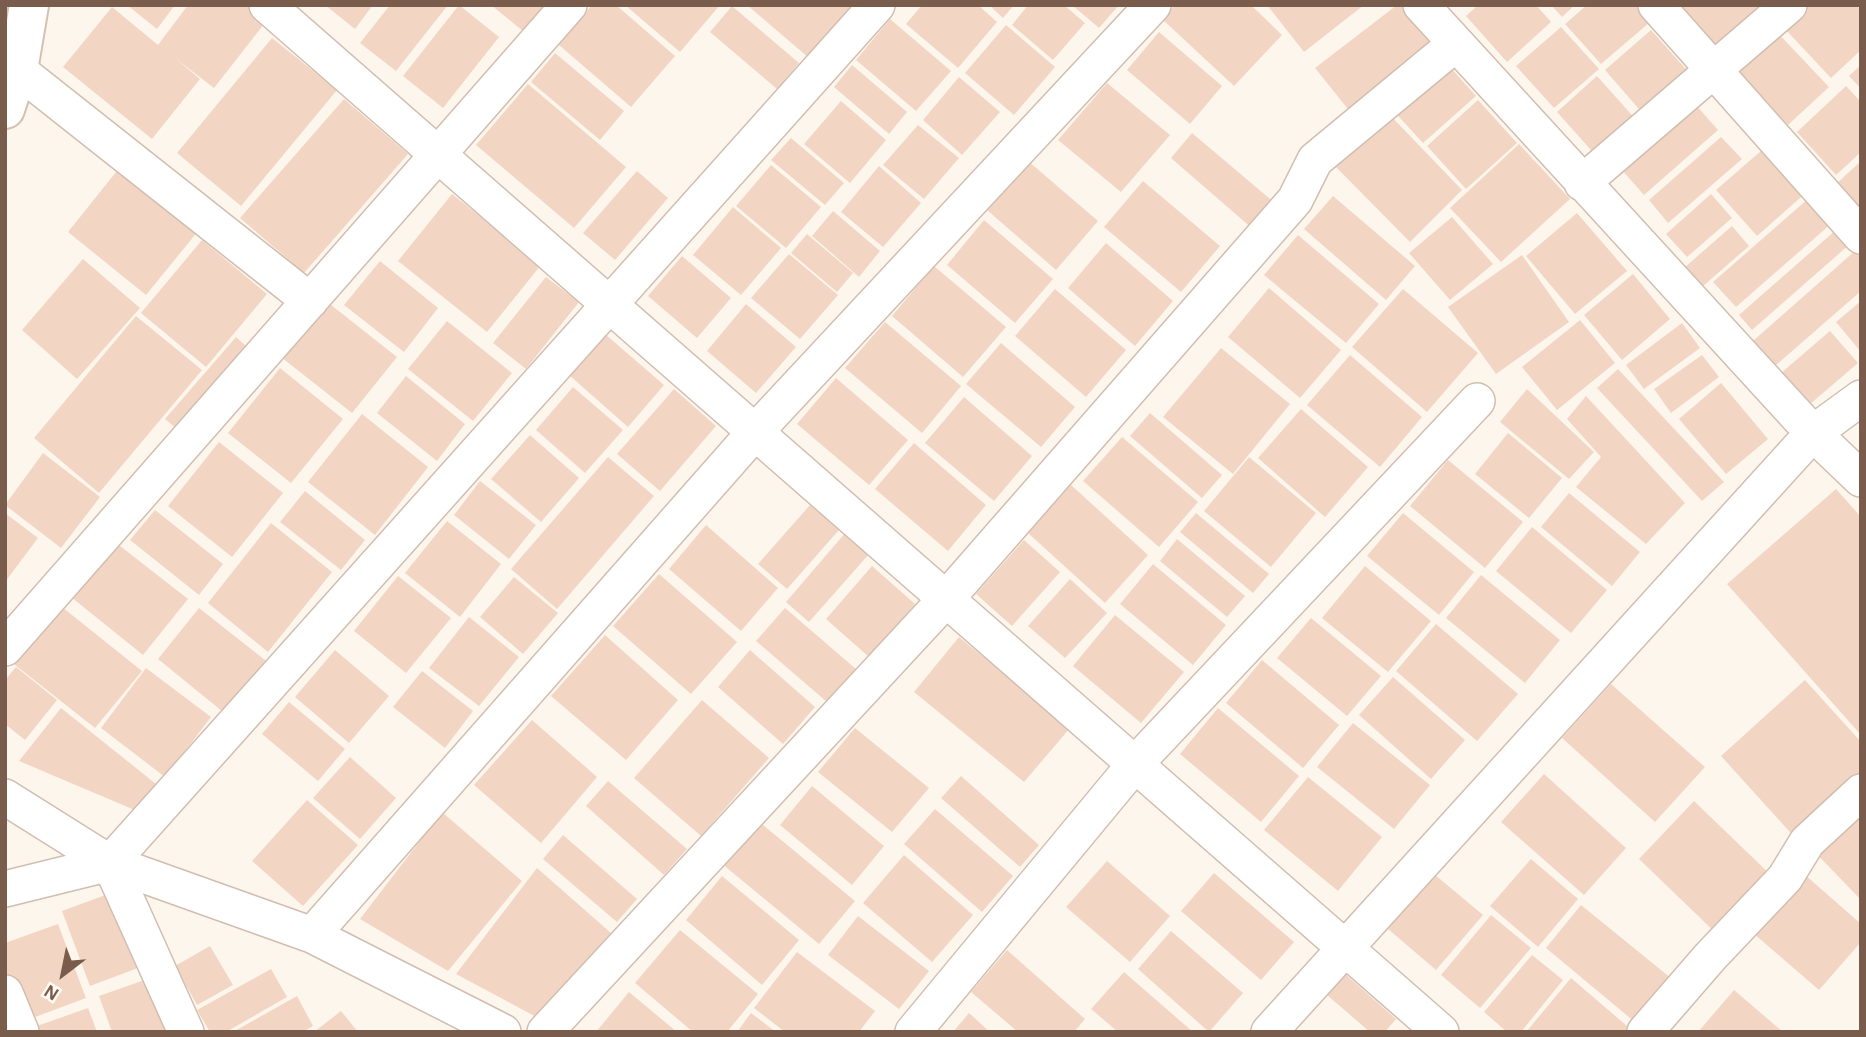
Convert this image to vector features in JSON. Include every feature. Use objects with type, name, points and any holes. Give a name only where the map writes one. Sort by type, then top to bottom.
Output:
[{"type":"main road","points":[[5,109],[18,70],[29,5]]},
{"type":"street","points":[[267,5],[1441,1032]]},
{"type":"street","points":[[5,648],[569,5]]},
{"type":"street","points":[[5,889],[110,863],[877,5]]},
{"type":"street","points":[[312,935],[755,432],[1153,5]]},
{"type":"street","points":[[1421,5],[1454,45],[1813,433],[1861,479]]},
{"type":"street","points":[[1656,5],[1861,236]]},
{"type":"street","points":[[1582,183],[1788,5]]},
{"type":"street","points":[[545,1032],[946,599],[1295,200],[1315,160],[1454,45]]},
{"type":"street","points":[[18,70],[310,301]]},
{"type":"street","points":[[1269,1032],[1813,433],[1861,398]]},
{"type":"street","points":[[913,1032],[1135,764],[1477,401]]},
{"type":"street","points":[[1645,1032],[1710,957],[1786,878],[1807,842],[1861,792]]},
{"type":"street","points":[[5,797],[110,863],[312,935],[503,1032]]},
{"type":"street","points":[[110,863],[186,1032]]},
{"type":"street","points":[[5,993],[21,1032]]},
{"type":"building","points":[[127,5],[175,5],[157,29]]},
{"type":"building","points":[[188,5],[251,5],[268,19],[214,88],[175,58],[200,79],[152,139],[63,67],[112,7],[158,45]]},
{"type":"building","points":[[325,5],[373,5],[355,29]]},
{"type":"building","points":[[390,5],[448,5],[396,71],[360,43]]},
{"type":"building","points":[[459,5],[499,37],[443,108],[403,76]]},
{"type":"building","points":[[491,5],[544,5],[523,31]]},
{"type":"building","points":[[592,5],[616,5],[675,56],[631,107],[559,45]]},
{"type":"building","points":[[625,5],[720,5],[680,52]]},
{"type":"building","points":[[747,5],[848,5],[851,8],[809,58]]},
{"type":"building","points":[[922,5],[978,5],[997,22],[958,68],[906,24]]},
{"type":"building","points":[[989,5],[1014,5],[1003,18]]},
{"type":"building","points":[[1028,5],[1064,5],[1085,23],[1053,60],[1012,25]]},
{"type":"building","points":[[1072,5],[1119,5],[1099,28]]},
{"type":"building","points":[[1175,5],[1251,5],[1282,35],[1234,86],[1162,19]]},
{"type":"building","points":[[1267,5],[1364,5],[1304,52]]},
{"type":"building","points":[[1397,5],[1406,5],[1442,52],[1356,119],[1315,68]]},
{"type":"building","points":[[1478,5],[1536,5],[1551,22],[1507,62],[1466,16]]},
{"type":"building","points":[[1551,5],[1575,5],[1562,17]]},
{"type":"building","points":[[1587,5],[1635,5],[1650,22],[1601,64],[1565,24]]},
{"type":"building","points":[[1756,5],[1760,10],[1718,48],[1680,7]]},
{"type":"building","points":[[1808,5],[1856,5],[1861,10],[1861,50],[1831,78],[1784,28]]},
{"type":"building","points":[[732,6],[799,63],[777,89],[710,32]]},
{"type":"building","points":[[890,19],[951,71],[916,111],[856,60]]},
{"type":"building","points":[[1006,25],[1055,67],[1014,115],[965,73]]},
{"type":"building","points":[[1561,27],[1599,69],[1554,108],[1516,66]]},
{"type":"building","points":[[1774,29],[1829,87],[1788,125],[1733,67]]},
{"type":"building","points":[[1651,30],[1691,75],[1645,116],[1605,70]]},
{"type":"building","points":[[1159,32],[1222,86],[1190,124],[1127,70]]},
{"type":"building","points":[[272,38],[337,90],[241,206],[177,153]]},
{"type":"building","points":[[555,53],[624,111],[600,140],[531,82]]},
{"type":"building","points":[[1442,58],[1476,96],[1423,143],[1389,106]]},
{"type":"building","points":[[852,65],[907,112],[889,134],[834,87]]},
{"type":"building","points":[[1861,65],[1861,89],[1849,76]]},
{"type":"building","points":[[1597,76],[1639,123],[1599,159],[1557,112]]},
{"type":"building","points":[[959,77],[1000,112],[962,155],[923,120]]},
{"type":"building","points":[[1107,83],[1170,135],[1121,192],[1058,140]]},
{"type":"building","points":[[528,84],[626,167],[574,228],[476,145]]},
{"type":"building","points":[[1846,86],[1861,102],[1861,152],[1836,175],[1797,132]]},
{"type":"building","points":[[1688,96],[1718,130],[1644,195],[1613,160]]},
{"type":"building","points":[[344,99],[408,154],[304,273],[240,218]]},
{"type":"building","points":[[1478,100],[1517,143],[1466,189],[1427,146]]},
{"type":"building","points":[[841,101],[886,140],[850,183],[804,144]]},
{"type":"building","points":[[1387,112],[1462,190],[1410,242],[1333,164]]},
{"type":"building","points":[[918,125],[959,158],[924,199],[883,165]]},
{"type":"building","points":[[1192,133],[1276,204],[1254,230],[1171,158]]},
{"type":"building","points":[[1721,137],[1742,159],[1668,223],[1649,200]]},
{"type":"building","points":[[791,138],[844,183],[825,205],[771,160]]},
{"type":"building","points":[[1519,144],[1570,199],[1501,262],[1450,208]]},
{"type":"building","points":[[1769,144],[1808,191],[1757,236],[1716,190]]},
{"type":"building","points":[[1021,155],[1098,221],[1056,270],[980,204]]},
{"type":"building","points":[[1861,161],[1861,213],[1835,185]]},
{"type":"building","points":[[771,165],[821,207],[786,248],[736,206]]},
{"type":"building","points":[[879,166],[921,203],[883,247],[841,212]]},
{"type":"building","points":[[120,167],[199,230],[146,295],[68,232]]},
{"type":"building","points":[[637,171],[668,198],[615,260],[583,233]]},
{"type":"building","points":[[1143,181],[1220,246],[1181,292],[1104,227]]},
{"type":"building","points":[[452,194],[541,265],[487,332],[398,261]]},
{"type":"building","points":[[1711,194],[1732,218],[1687,257],[1666,234]]},
{"type":"building","points":[[1333,196],[1415,266],[1386,300],[1304,229]]},
{"type":"building","points":[[1809,198],[1832,223],[1736,307],[1713,282]]},
{"type":"building","points":[[733,207],[781,248],[741,295],[693,255]]},
{"type":"building","points":[[833,211],[880,251],[859,277],[812,236]]},
{"type":"building","points":[[1577,213],[1627,271],[1575,314],[1526,256]]},
{"type":"building","points":[[1452,217],[1493,264],[1450,300],[1409,253]]},
{"type":"building","points":[[984,220],[1053,279],[1015,323],[947,265]]},
{"type":"building","points":[[1732,226],[1749,246],[1702,287],[1685,267]]},
{"type":"building","points":[[1837,229],[1850,244],[1752,330],[1739,315]]},
{"type":"building","points":[[807,234],[853,273],[837,292],[791,253]]},
{"type":"building","points":[[1298,235],[1379,304],[1346,343],[1264,275]]},
{"type":"building","points":[[202,240],[267,294],[206,367],[141,313]]},
{"type":"building","points":[[1106,243],[1173,301],[1135,346],[1068,288]]},
{"type":"building","points":[[1856,250],[1861,256],[1861,291],[1775,366],[1753,341]]},
{"type":"building","points":[[789,254],[838,295],[800,339],[751,298]]},
{"type":"building","points":[[1522,255],[1569,322],[1496,374],[1448,307]]},
{"type":"building","points":[[682,256],[731,298],[697,338],[648,296]]},
{"type":"building","points":[[83,259],[140,308],[77,379],[22,330]]},
{"type":"building","points":[[380,261],[438,308],[404,352],[344,305]]},
{"type":"building","points":[[934,266],[1006,327],[963,377],[892,316]]},
{"type":"building","points":[[1633,274],[1670,319],[1622,360],[1584,315]]},
{"type":"building","points":[[546,277],[579,302],[526,369],[493,343]]},
{"type":"building","points":[[1269,288],[1341,350],[1300,398],[1228,337]]},
{"type":"building","points":[[1055,289],[1126,350],[1086,397],[1015,336]]},
{"type":"building","points":[[1403,289],[1478,353],[1427,412],[1352,347]]},
{"type":"building","points":[[326,301],[397,357],[352,413],[281,357]]},
{"type":"building","points":[[1861,301],[1861,352],[1836,322]]},
{"type":"building","points":[[746,304],[796,347],[756,393],[707,351]]},
{"type":"building","points":[[136,316],[202,370],[99,493],[34,438]]},
{"type":"building","points":[[1580,320],[1615,363],[1557,410],[1522,367]]},
{"type":"building","points":[[447,321],[512,373],[473,421],[408,369]]},
{"type":"building","points":[[885,322],[961,386],[922,433],[845,368]]},
{"type":"building","points":[[1682,323],[1700,348],[1644,389],[1626,365]]},
{"type":"building","points":[[1830,331],[1858,363],[1809,405],[1781,373]]},
{"type":"building","points":[[605,334],[664,385],[628,427],[569,375]]},
{"type":"building","points":[[236,337],[254,353],[183,434],[165,419]]},
{"type":"building","points":[[1001,343],[1075,407],[1041,447],[966,384]]},
{"type":"building","points":[[1221,348],[1290,404],[1233,474],[1163,417]]},
{"type":"building","points":[[1350,355],[1422,417],[1380,467],[1307,405]]},
{"type":"building","points":[[1702,355],[1719,377],[1671,413],[1654,389]]},
{"type":"building","points":[[280,368],[343,419],[291,483],[228,433]]},
{"type":"building","points":[[1618,369],[1724,482],[1702,501],[1597,388]]},
{"type":"building","points":[[406,376],[465,424],[437,461],[377,413]]},
{"type":"building","points":[[836,378],[908,440],[869,485],[797,424]]},
{"type":"building","points":[[1721,383],[1768,439],[1726,474],[1679,419]]},
{"type":"building","points":[[573,387],[623,430],[585,473],[536,430]]},
{"type":"building","points":[[674,389],[716,426],[660,491],[617,454]]},
{"type":"building","points":[[1527,389],[1594,452],[1569,479],[1500,422]]},
{"type":"building","points":[[1586,396],[1685,503],[1646,544],[1576,487],[1601,457],[1567,419]]},
{"type":"building","points":[[964,397],[1032,456],[994,501],[925,443]]},
{"type":"building","points":[[1301,409],[1368,467],[1325,517],[1258,458]]},
{"type":"building","points":[[1150,413],[1222,475],[1202,498],[1130,436]]},
{"type":"building","points":[[362,414],[428,467],[375,535],[308,482]]},
{"type":"building","points":[[1508,433],[1562,478],[1529,518],[1475,474]]},
{"type":"building","points":[[530,435],[579,478],[541,522],[491,479]]},
{"type":"building","points":[[1122,437],[1198,502],[1159,547],[1083,481]]},
{"type":"building","points":[[219,442],[283,493],[232,557],[168,506]]},
{"type":"building","points":[[914,443],[986,505],[948,551],[875,489]]},
{"type":"building","points":[[43,453],[100,497],[61,548],[5,505]]},
{"type":"building","points":[[608,457],[654,496],[557,609],[511,569]]},
{"type":"building","points":[[1249,457],[1316,513],[1271,567],[1204,511]]},
{"type":"building","points":[[1448,460],[1523,522],[1485,568],[1410,506]]},
{"type":"building","points":[[480,481],[536,525],[509,559],[454,515]]},
{"type":"building","points":[[1071,485],[1148,555],[1105,603],[1028,533]]},
{"type":"building","points":[[1836,489],[1861,517],[1861,735],[1727,584]]},
{"type":"building","points":[[305,491],[365,540],[341,570],[280,522]]},
{"type":"building","points":[[1569,493],[1640,552],[1612,586],[1541,527]]},
{"type":"building","points":[[810,505],[839,530],[787,589],[758,564]]},
{"type":"building","points":[[155,510],[223,564],[199,595],[130,540]]},
{"type":"building","points":[[5,513],[38,538],[5,582]]},
{"type":"building","points":[[1196,513],[1269,574],[1253,593],[1180,532]]},
{"type":"building","points":[[1403,513],[1474,572],[1439,615],[1367,556]]},
{"type":"building","points":[[447,521],[501,564],[460,617],[405,573]]},
{"type":"building","points":[[271,523],[332,572],[268,652],[208,603]]},
{"type":"building","points":[[706,525],[778,588],[741,631],[669,569]]},
{"type":"building","points":[[1532,527],[1607,590],[1571,633],[1496,571]]},
{"type":"building","points":[[846,532],[870,553],[809,622],[786,602]]},
{"type":"building","points":[[1177,539],[1245,596],[1227,617],[1160,561]]},
{"type":"building","points":[[1024,540],[1060,572],[1012,626],[976,594]]},
{"type":"building","points":[[115,542],[188,599],[143,655],[71,597]]},
{"type":"building","points":[[1153,564],[1226,625],[1193,665],[1120,604]]},
{"type":"building","points":[[872,566],[915,604],[869,657],[826,619]]},
{"type":"building","points":[[1365,566],[1431,621],[1388,672],[1322,618]]},
{"type":"building","points":[[659,574],[737,642],[691,694],[613,626]]},
{"type":"building","points":[[1481,575],[1560,640],[1525,683],[1446,618]]},
{"type":"building","points":[[398,576],[451,618],[406,673],[354,631]]},
{"type":"building","points":[[514,577],[558,613],[523,654],[480,617]]},
{"type":"building","points":[[1070,579],[1107,613],[1065,658],[1028,626]]},
{"type":"building","points":[[52,599],[142,671],[95,728],[5,657]]},
{"type":"building","points":[[199,608],[270,664],[228,716],[158,659]]},
{"type":"building","points":[[785,608],[856,669],[827,702],[756,641]]},
{"type":"building","points":[[1115,615],[1184,672],[1141,723],[1073,666]]},
{"type":"building","points":[[469,617],[519,657],[479,706],[429,668]]},
{"type":"building","points":[[1311,618],[1381,676],[1347,716],[1277,658]]},
{"type":"building","points":[[1436,624],[1518,694],[1477,741],[1396,671]]},
{"type":"building","points":[[605,635],[678,700],[626,760],[551,696]]},
{"type":"building","points":[[959,637],[1070,728],[1024,782],[914,692]]},
{"type":"building","points":[[335,650],[389,696],[349,743],[295,697]]},
{"type":"building","points":[[750,650],[815,707],[783,744],[718,687]]},
{"type":"building","points":[[1262,660],[1339,725],[1303,768],[1226,703]]},
{"type":"building","points":[[16,667],[57,700],[25,740],[5,724],[5,680]]},
{"type":"building","points":[[146,668],[211,717],[165,777],[101,728]]},
{"type":"building","points":[[422,671],[473,711],[445,748],[393,707]]},
{"type":"building","points":[[1393,677],[1465,740],[1431,779],[1359,715]]},
{"type":"building","points":[[1805,680],[1861,742],[1861,784],[1798,841],[1721,756]]},
{"type":"building","points":[[1611,684],[1705,767],[1655,822],[1562,738]]},
{"type":"building","points":[[702,700],[769,758],[701,836],[634,778]]},
{"type":"building","points":[[289,702],[345,749],[318,781],[262,734]]},
{"type":"building","points":[[61,708],[156,784],[137,811],[19,761]]},
{"type":"building","points":[[1218,708],[1299,776],[1261,822],[1180,754]]},
{"type":"building","points":[[532,720],[597,777],[541,843],[474,785]]},
{"type":"building","points":[[1353,723],[1430,785],[1394,829],[1317,767]]},
{"type":"building","points":[[855,728],[929,788],[892,832],[818,772]]},
{"type":"building","points":[[350,757],[396,798],[360,839],[313,798]]},
{"type":"building","points":[[1544,774],[1626,848],[1584,895],[1501,822]]},
{"type":"building","points":[[961,776],[1039,845],[1020,867],[941,798]]},
{"type":"building","points":[[1308,777],[1382,837],[1338,891],[1264,830]]},
{"type":"building","points":[[608,781],[687,849],[664,875],[586,806]]},
{"type":"building","points":[[812,786],[884,846],[852,885],[780,825]]},
{"type":"building","points":[[1861,797],[1861,900],[1809,846]]},
{"type":"building","points":[[307,800],[358,845],[303,906],[252,861]]},
{"type":"building","points":[[1694,801],[1776,880],[1721,938],[1639,859]]},
{"type":"building","points":[[935,809],[1013,876],[982,912],[904,844]]},
{"type":"building","points":[[442,812],[522,881],[448,971],[360,919]]},
{"type":"building","points":[[757,820],[855,901],[819,944],[721,863]]},
{"type":"building","points":[[563,835],[637,899],[617,922],[543,859]]},
{"type":"building","points":[[904,855],[973,915],[932,962],[863,903]]},
{"type":"building","points":[[1531,859],[1578,899],[1538,947],[1490,906]]},
{"type":"building","points":[[1107,861],[1170,916],[1130,962],[1066,907]]},
{"type":"building","points":[[537,868],[611,933],[542,1020],[456,974]]},
{"type":"building","points":[[1214,873],[1294,942],[1261,980],[1181,911]]},
{"type":"building","points":[[1434,874],[1483,915],[1436,970],[1388,929]]},
{"type":"building","points":[[1804,874],[1861,924],[1861,942],[1819,990],[1753,933]]},
{"type":"building","points":[[722,876],[799,940],[762,985],[686,920]]},
{"type":"building","points":[[119,890],[146,965],[90,986],[62,911]]},
{"type":"building","points":[[1581,905],[1672,979],[1636,1023],[1546,948]]},
{"type":"building","points":[[1491,915],[1531,948],[1480,1008],[1441,975]]},
{"type":"building","points":[[858,916],[929,971],[899,1009],[828,955]]},
{"type":"building","points":[[58,924],[86,998],[19,1023],[5,986],[5,943]]},
{"type":"building","points":[[680,930],[758,994],[727,1032],[693,1032],[635,983]]},
{"type":"building","points":[[1171,931],[1243,993],[1209,1032],[1138,969]]},
{"type":"building","points":[[210,946],[233,985],[197,1005],[175,966]]},
{"type":"building","points":[[1007,950],[1085,1019],[1074,1032],[1018,1032],[971,992]]},
{"type":"building","points":[[797,952],[875,1011],[859,1032],[785,1032],[754,1008]]},
{"type":"building","points":[[1532,955],[1563,980],[1521,1032],[1507,1032],[1484,1012]]},
{"type":"building","points":[[271,969],[287,997],[226,1032],[210,1032],[197,1010]]},
{"type":"building","points":[[1124,972],[1193,1032],[1118,1032],[1091,1009]]},
{"type":"building","points":[[1345,974],[1396,1019],[1385,1032],[1370,1032],[1327,995]]},
{"type":"building","points":[[153,977],[173,1032],[112,1032],[99,996]]},
{"type":"building","points":[[1571,978],[1634,1032],[1526,1032]]},
{"type":"building","points":[[1734,990],[1783,1032],[1698,1032]]},
{"type":"building","points":[[629,992],[677,1032],[596,1032]]},
{"type":"building","points":[[297,996],[313,1026],[303,1032],[233,1032]]},
{"type":"building","points":[[88,1008],[97,1032],[23,1031]]},
{"type":"building","points":[[341,1011],[358,1032],[314,1032]]},
{"type":"building","points":[[751,1013],[776,1032],[737,1032]]},
{"type":"building","points":[[969,1013],[990,1032],[953,1032]]}]
